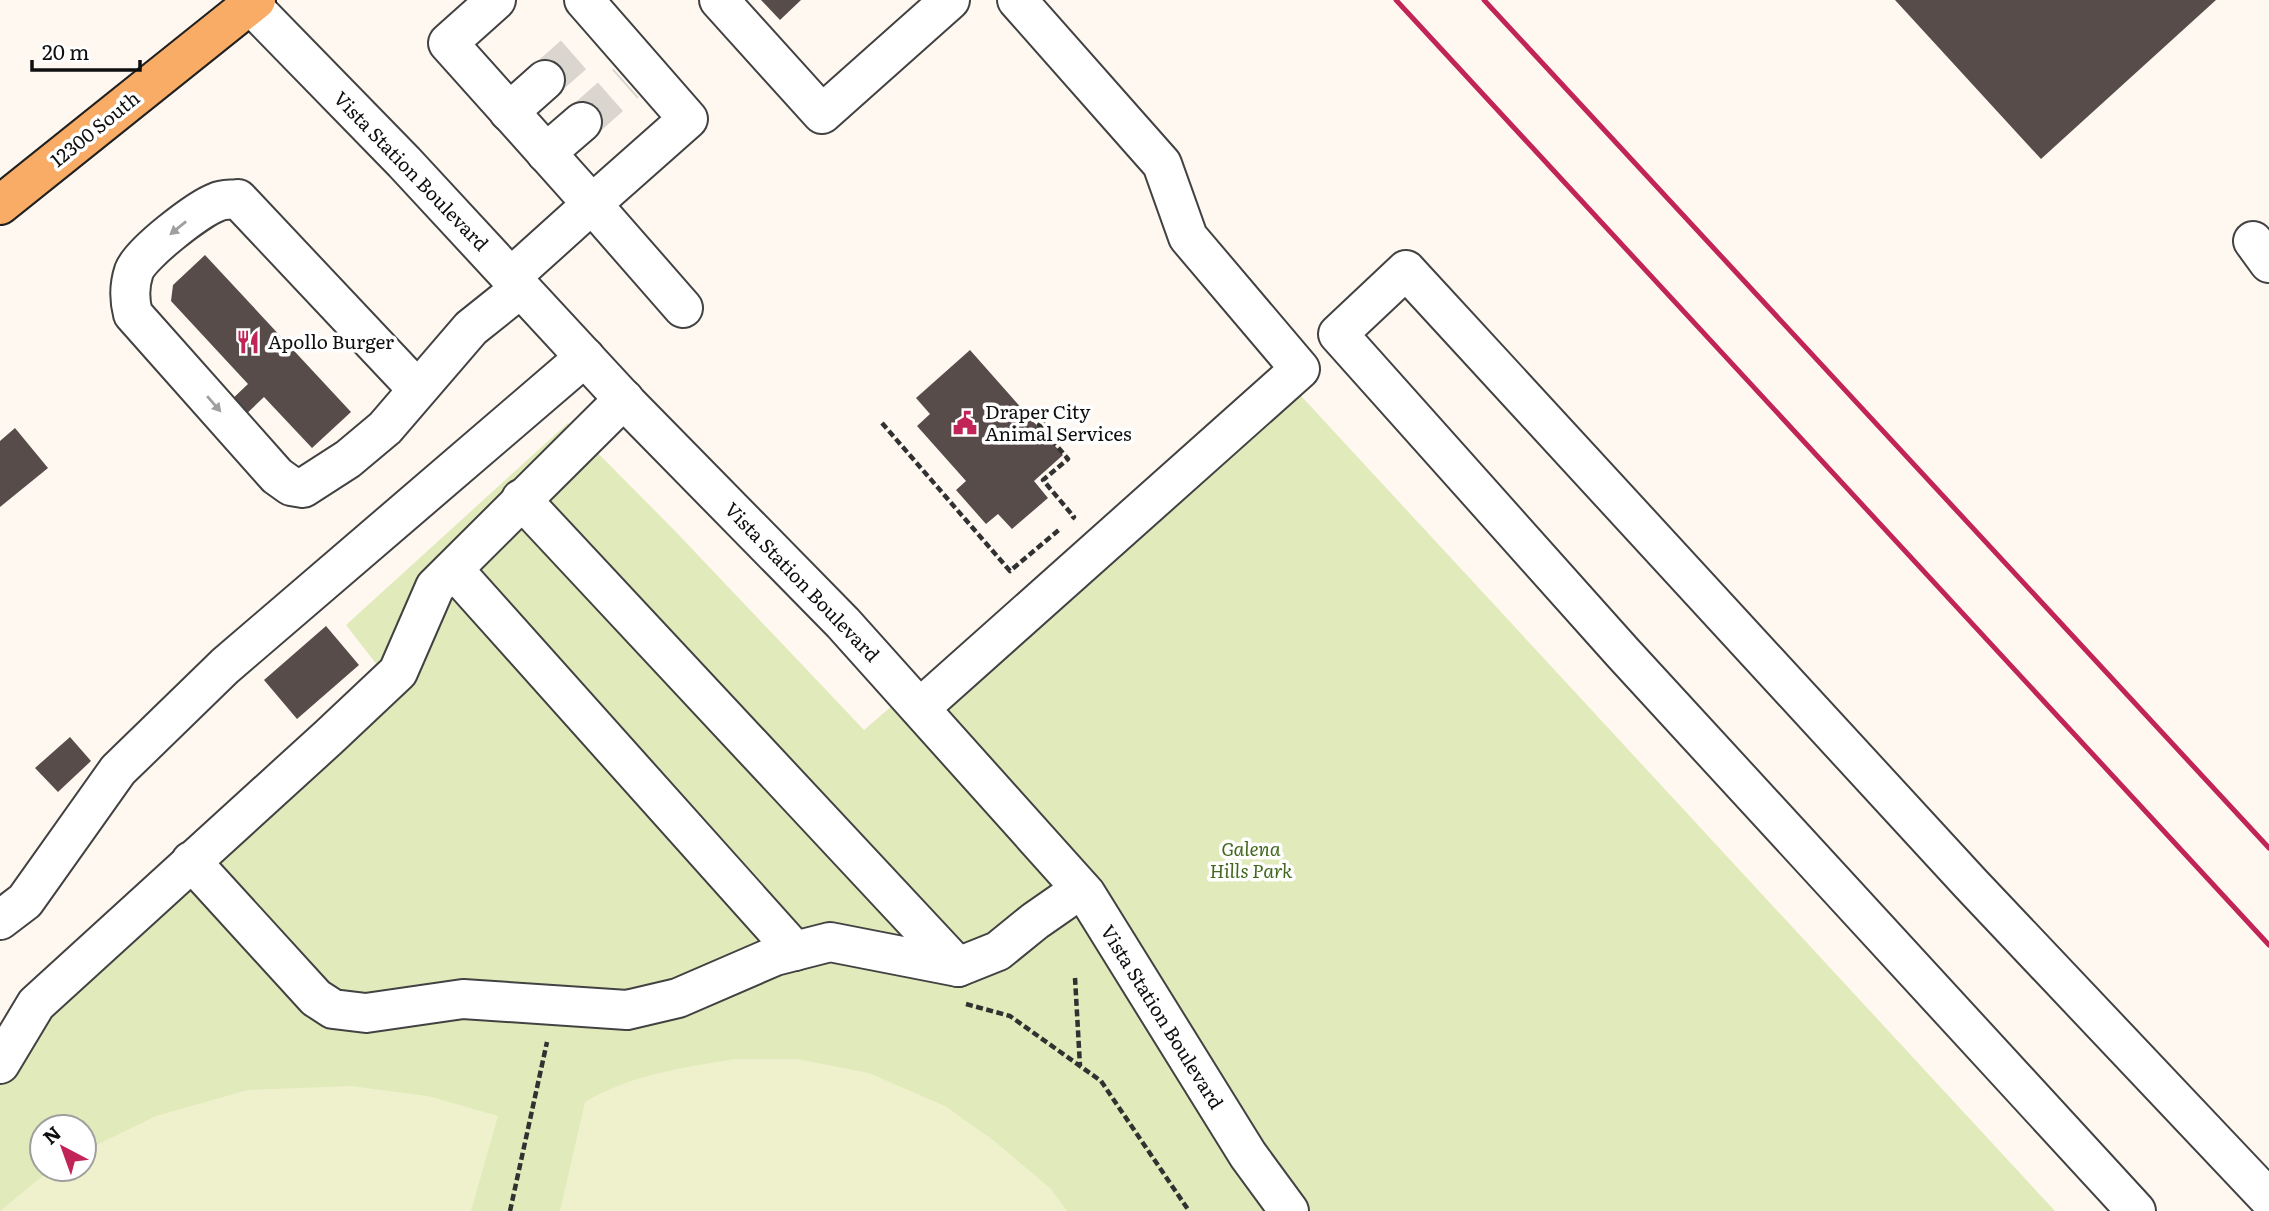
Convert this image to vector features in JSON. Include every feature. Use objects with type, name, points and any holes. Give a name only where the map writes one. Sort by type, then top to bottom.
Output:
[{"type":"main road","name":"12300 South","points":[[0,205],[251,2]]},
{"type":"street","points":[[496,0],[448,43],[683,308]]},
{"type":"street","points":[[719,0],[822,114],[950,0]]},
{"type":"street","points":[[1017,0],[1162,164],[1188,237],[1300,369]]},
{"type":"street","name":"Vista Station Boulevard","points":[[251,2],[624,399],[843,623],[1081,889],[1248,1155],[1289,1211]]},
{"type":"street","points":[[416,389],[238,199],[218,201],[194,215],[154,248],[135,269],[129,297],[133,314],[277,476],[291,486],[303,488],[348,459],[385,428],[471,328],[592,204],[688,119],[634,75],[593,23]]},
{"type":"street","points":[[509,111],[545,80]]},
{"type":"street","points":[[546,153],[582,122]]},
{"type":"street","points":[[920,708],[1300,369],[1406,270],[1952,863],[2269,1199]]},
{"type":"street","points":[[1338,334],[1623,653],[2136,1211]]},
{"type":"street","points":[[0,920],[25,901],[118,770],[225,666],[585,357]]},
{"type":"street","points":[[0,1063],[36,1003],[398,672],[435,587],[624,399]]},
{"type":"street","points":[[521,499],[958,984]]},
{"type":"street","points":[[454,570],[795,951]]},
{"type":"street","points":[[191,861],[316,998],[333,1009],[366,1013],[463,999],[627,1010],[678,998],[775,956],[830,942],[958,984]]},
{"type":"street","points":[[958,984],[1035,921],[1081,889]]},
{"type":"path","points":[[882,423],[1010,571],[1074,517],[1043,480],[1068,459],[1039,425],[1044,421],[1032,410]]},
{"type":"path","points":[[1075,978],[1080,1067]]},
{"type":"path","points":[[958,984],[1010,1016],[1101,1081],[1189,1211]]},
{"type":"path","points":[[510,1211],[548,1040]]},
{"type":"green space","name":"Galena Hills Park","points":[[1278,371],[2055,1211],[0,1211],[0,1048],[31,994],[377,665],[346,625],[568,423],[677,533],[864,730]]},
{"type":"green space","points":[[735,1059],[797,1059],[869,1073],[945,1106],[993,1140],[1051,1189],[1067,1211],[560,1211],[585,1102],[639,1078]]},
{"type":"green space","points":[[351,1086],[428,1096],[498,1116],[471,1211],[0,1211],[34,1183],[98,1183],[98,1144],[156,1116],[248,1090]]},
{"type":"building","points":[[761,0],[801,0],[780,20]]},
{"type":"building","points":[[1895,0],[2216,0],[2041,159]]},
{"type":"building","name":"Apollo Burger","points":[[205,255],[351,412],[312,448],[264,397],[242,418],[228,403],[248,384],[171,301],[173,285]]},
{"type":"building","points":[[970,350],[1063,455],[1034,481],[1048,498],[1012,529],[998,514],[986,524],[956,490],[966,481],[917,426],[930,414],[916,398]]},
{"type":"building","points":[[15,428],[48,468],[0,507],[0,441]]},
{"type":"building","points":[[326,626],[359,665],[297,719],[264,680]]},
{"type":"building","points":[[70,737],[91,761],[58,792],[35,768]]},
{"type":"tunnel","points":[[545,80],[587,43]]},
{"type":"tunnel","points":[[582,122],[626,83]]},
{"type":"railway","points":[[1396,0],[2269,945]]},
{"type":"railway","points":[[1484,0],[2269,848]]},
{"type":"place","name":"Apollo Burger","points":[[248,342]]},
{"type":"place","name":"Draper City Animal Services","points":[[965,423]]}]
